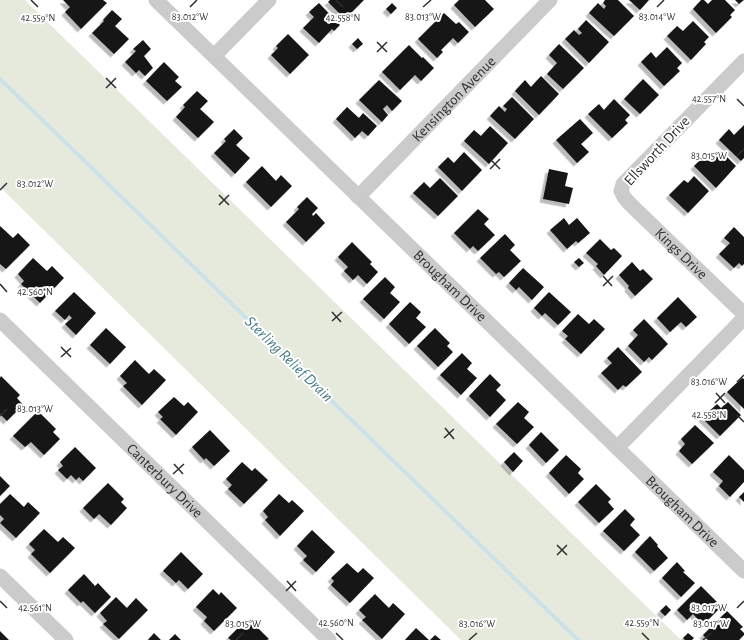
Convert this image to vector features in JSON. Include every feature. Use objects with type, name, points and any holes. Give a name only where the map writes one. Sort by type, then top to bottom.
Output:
[{"type":"street","name":"Brougham Drive","points":[[156,0],[744,571]]},
{"type":"street","points":[[214,56],[269,0]]},
{"type":"street","name":"Kensington Avenue","points":[[358,197],[550,0]]},
{"type":"street","name":"Ellsworth Drive","points":[[621,191],[628,179],[744,61]]},
{"type":"street","name":"Kings Drive","points":[[621,191],[629,203],[744,314]]},
{"type":"street","points":[[617,448],[744,318]]},
{"type":"street","name":"Canterbury Drive","points":[[0,320],[329,640]]},
{"type":"street","points":[[0,576],[66,640]]},
{"type":"shaded area","name":"Sterling Relief Drain","points":[[0,0],[25,0],[681,640],[461,640],[0,187]]},
{"type":"building","points":[[63,0],[103,0],[107,3],[81,29],[65,12],[70,7]]},
{"type":"building","points":[[330,0],[364,0],[345,19],[328,2]]},
{"type":"building","points":[[459,0],[485,0],[494,9],[475,27],[454,5]]},
{"type":"building","points":[[605,0],[618,0],[634,16],[614,36],[589,13],[598,3],[604,9],[606,6],[603,3]]},
{"type":"building","points":[[629,0],[649,0],[640,10]]},
{"type":"building","points":[[701,0],[704,0],[708,4],[712,0],[725,0],[735,10],[730,15],[732,17],[716,33],[693,9]]},
{"type":"building","points":[[735,0],[744,0],[739,4]]},
{"type":"building","points":[[319,3],[340,25],[334,31],[332,29],[319,43],[303,28],[314,17],[309,12]]},
{"type":"building","points":[[392,3],[397,8],[391,14],[386,9]]},
{"type":"building","points":[[112,10],[122,19],[115,26],[129,39],[114,54],[92,33]]},
{"type":"building","points":[[444,13],[456,24],[459,22],[469,32],[458,43],[453,38],[441,50],[443,52],[437,58],[418,39]]},
{"type":"building","points":[[586,20],[609,42],[589,63],[565,39],[574,30],[579,35],[582,33],[578,29]]},
{"type":"building","points":[[693,21],[709,37],[704,42],[706,44],[691,60],[667,36],[677,26],[683,31]]},
{"type":"building","points":[[288,34],[309,55],[290,74],[271,55],[278,48],[276,46]]},
{"type":"building","points":[[358,38],[363,44],[357,49],[352,44]]},
{"type":"building","points":[[143,40],[151,49],[144,56],[153,68],[145,76],[139,70],[136,73],[125,62],[136,51],[133,49]]},
{"type":"building","points":[[559,44],[584,68],[563,89],[547,74],[557,63],[549,55]]},
{"type":"building","points":[[409,45],[434,68],[421,81],[415,75],[400,90],[382,72]]},
{"type":"building","points":[[667,47],[682,63],[677,68],[680,71],[664,86],[641,62],[651,52],[656,58]]},
{"type":"building","points":[[164,62],[179,77],[175,81],[182,87],[167,101],[146,81]]},
{"type":"building","points":[[541,76],[559,94],[539,115],[515,91],[525,80],[531,87]]},
{"type":"building","points":[[643,79],[659,95],[640,114],[624,99]]},
{"type":"building","points":[[379,80],[402,101],[392,111],[387,105],[383,109],[388,115],[382,122],[359,100]]},
{"type":"building","points":[[197,91],[208,101],[200,109],[214,122],[198,138],[176,117],[185,107],[183,105]]},
{"type":"building","points":[[512,97],[534,119],[515,139],[490,116],[499,106],[505,112],[507,109],[503,106]]},
{"type":"building","points":[[614,99],[630,115],[625,120],[628,123],[612,138],[588,114],[599,104],[604,110]]},
{"type":"building","points":[[347,107],[359,118],[363,113],[377,126],[368,136],[362,131],[355,138],[336,119]]},
{"type":"building","points":[[580,119],[593,133],[581,144],[589,152],[577,163],[556,140]]},
{"type":"building","points":[[744,125],[744,158],[741,161],[719,140],[729,129],[734,135]]},
{"type":"building","points":[[490,126],[508,143],[489,164],[464,141],[474,130],[481,136]]},
{"type":"building","points":[[234,129],[243,138],[236,145],[250,158],[235,174],[214,153],[226,141],[224,139]]},
{"type":"building","points":[[720,150],[736,166],[716,188],[694,166],[704,156],[709,161]]},
{"type":"building","points":[[464,152],[482,170],[462,191],[438,167],[448,157],[454,163]]},
{"type":"building","points":[[262,166],[276,181],[281,175],[292,186],[271,207],[246,182]]},
{"type":"building","points":[[549,169],[568,173],[565,186],[573,188],[569,204],[543,199]]},
{"type":"building","points":[[694,176],[709,191],[688,213],[669,195],[684,180],[688,183]]},
{"type":"building","points":[[440,178],[458,196],[438,216],[413,193],[424,182],[430,188]]},
{"type":"building","points":[[307,197],[318,208],[312,214],[313,216],[316,213],[325,223],[306,242],[286,222],[299,209],[297,207]]},
{"type":"building","points":[[478,209],[489,219],[484,224],[495,235],[478,251],[473,246],[470,249],[454,233]]},
{"type":"building","points":[[564,218],[569,225],[577,218],[590,233],[578,243],[576,241],[567,249],[550,230]]},
{"type":"building","points":[[0,226],[13,238],[18,233],[30,245],[6,269],[0,264]]},
{"type":"building","points":[[734,227],[744,237],[744,264],[742,266],[739,263],[734,268],[719,254],[730,243],[724,238]]},
{"type":"building","points":[[505,234],[515,245],[510,250],[521,261],[504,277],[499,272],[496,274],[480,258]]},
{"type":"building","points":[[600,239],[611,250],[614,248],[622,256],[604,275],[596,266],[598,264],[586,253]]},
{"type":"building","points":[[352,242],[372,262],[370,264],[378,272],[367,284],[358,275],[353,280],[344,271],[348,267],[338,257]]},
{"type":"building","points":[[33,258],[47,271],[52,266],[64,278],[40,303],[21,284],[24,281],[18,274]]},
{"type":"building","points":[[579,258],[584,263],[579,267],[574,262]]},
{"type":"building","points":[[632,262],[640,271],[643,269],[653,279],[635,296],[628,288],[629,286],[619,275]]},
{"type":"building","points":[[523,268],[544,287],[532,300],[519,287],[516,290],[509,283]]},
{"type":"building","points":[[385,277],[395,287],[390,293],[400,302],[384,319],[363,299]]},
{"type":"building","points":[[74,292],[96,313],[76,335],[65,324],[72,318],[69,315],[65,320],[55,311]]},
{"type":"building","points":[[549,292],[571,312],[558,325],[545,313],[542,316],[534,308]]},
{"type":"building","points":[[678,297],[697,317],[686,327],[681,322],[670,332],[657,318]]},
{"type":"building","points":[[410,302],[421,312],[416,318],[426,327],[409,344],[389,324]]},
{"type":"building","points":[[578,314],[589,324],[594,319],[605,329],[581,354],[565,339],[568,336],[562,331]]},
{"type":"building","points":[[644,319],[668,344],[652,360],[649,357],[644,362],[628,346],[638,335],[633,330]]},
{"type":"building","points":[[106,328],[126,347],[110,364],[90,345]]},
{"type":"building","points":[[435,328],[450,343],[447,346],[453,352],[438,367],[417,346]]},
{"type":"building","points":[[618,347],[642,372],[626,387],[623,385],[618,390],[601,373],[612,363],[607,358]]},
{"type":"building","points":[[462,353],[472,363],[467,369],[477,378],[461,395],[440,375]]},
{"type":"building","points":[[135,360],[149,374],[154,369],[166,380],[142,405],[123,386],[127,383],[120,376]]},
{"type":"building","points":[[490,374],[501,385],[496,390],[506,400],[490,417],[469,396]]},
{"type":"building","points":[[1,376],[20,395],[17,398],[23,405],[7,421],[0,414]]},
{"type":"building","points":[[742,378],[744,379],[744,409],[727,392]]},
{"type":"building","points":[[174,397],[184,406],[188,402],[198,412],[176,435],[160,419],[163,417],[158,412]]},
{"type":"building","points":[[518,402],[529,412],[524,418],[534,427],[517,444],[496,424]]},
{"type":"building","points":[[728,402],[741,415],[720,436],[702,418],[717,404],[721,408]]},
{"type":"building","points":[[38,411],[56,429],[53,432],[60,439],[44,455],[31,442],[25,447],[13,436]]},
{"type":"building","points":[[695,425],[714,443],[692,464],[679,451],[685,444],[681,439]]},
{"type":"building","points":[[210,430],[230,451],[214,466],[206,458],[204,460],[192,447]]},
{"type":"building","points":[[541,432],[559,450],[546,463],[529,445]]},
{"type":"building","points":[[75,447],[96,468],[83,481],[79,477],[76,480],[71,475],[67,479],[58,470],[63,466],[60,462]]},
{"type":"building","points":[[514,452],[523,461],[513,472],[504,462]]},
{"type":"building","points":[[566,455],[581,469],[578,473],[584,479],[569,494],[549,473]]},
{"type":"building","points":[[729,455],[744,470],[744,482],[730,497],[719,486],[723,481],[713,472]]},
{"type":"building","points":[[242,462],[252,471],[255,468],[268,480],[244,504],[228,489],[232,485],[226,479]]},
{"type":"building","points":[[0,476],[10,486],[0,496]]},
{"type":"building","points":[[108,483],[124,499],[121,502],[127,508],[111,525],[99,514],[94,519],[83,508]]},
{"type":"building","points":[[596,484],[611,499],[608,502],[614,509],[599,523],[578,502]]},
{"type":"building","points":[[744,492],[744,502],[739,497]]},
{"type":"building","points":[[10,494],[24,507],[28,502],[40,513],[16,538],[0,523],[4,519],[0,515],[0,504]]},
{"type":"building","points":[[279,494],[289,503],[292,500],[304,511],[280,536],[265,520],[268,517],[263,511]]},
{"type":"building","points":[[625,509],[635,519],[630,525],[640,535],[624,551],[603,531]]},
{"type":"building","points":[[44,529],[58,542],[63,537],[75,548],[50,573],[31,554],[35,550],[29,544]]},
{"type":"building","points":[[312,530],[335,552],[316,572],[303,560],[307,556],[297,546]]},
{"type":"building","points":[[650,536],[668,558],[654,571],[635,552]]},
{"type":"building","points":[[181,552],[203,574],[188,589],[179,580],[176,583],[163,571]]},
{"type":"building","points":[[677,562],[685,571],[683,572],[695,583],[681,597],[662,578]]},
{"type":"building","points":[[347,563],[358,573],[363,568],[374,578],[350,603],[331,585],[334,581],[331,578]]},
{"type":"building","points":[[84,574],[95,586],[98,583],[111,597],[95,613],[83,601],[81,603],[68,590]]},
{"type":"building","points":[[701,586],[717,602],[714,604],[719,609],[703,625],[693,614],[687,620],[677,610]]},
{"type":"building","points":[[213,589],[219,595],[221,592],[237,608],[214,631],[204,621],[207,617],[196,607]]},
{"type":"building","points":[[375,594],[389,608],[393,603],[405,614],[382,639],[362,620],[366,617],[359,610]]},
{"type":"building","points":[[116,597],[127,608],[136,598],[148,610],[119,639],[103,624],[107,621],[100,613]]},
{"type":"building","points":[[666,605],[671,610],[665,616],[660,611]]},
{"type":"building","points":[[727,611],[743,627],[740,629],[744,635],[739,640],[708,640],[703,635]]},
{"type":"building","points":[[246,620],[251,625],[253,623],[269,639],[231,640],[228,638]]},
{"type":"building","points":[[416,628],[429,640],[405,640]]},
{"type":"building","points":[[0,631],[9,640],[0,640]]},
{"type":"building","points":[[154,633],[161,640],[148,640]]},
{"type":"building","points":[[688,633],[694,638],[692,640],[685,640],[683,638]]},
{"type":"building","points":[[175,634],[181,640],[169,640]]},
{"type":"building","points":[[435,635],[441,640],[430,640]]},
{"type":"waterway","name":"Sterling Relief Drain","points":[[0,79],[578,640]]}]
